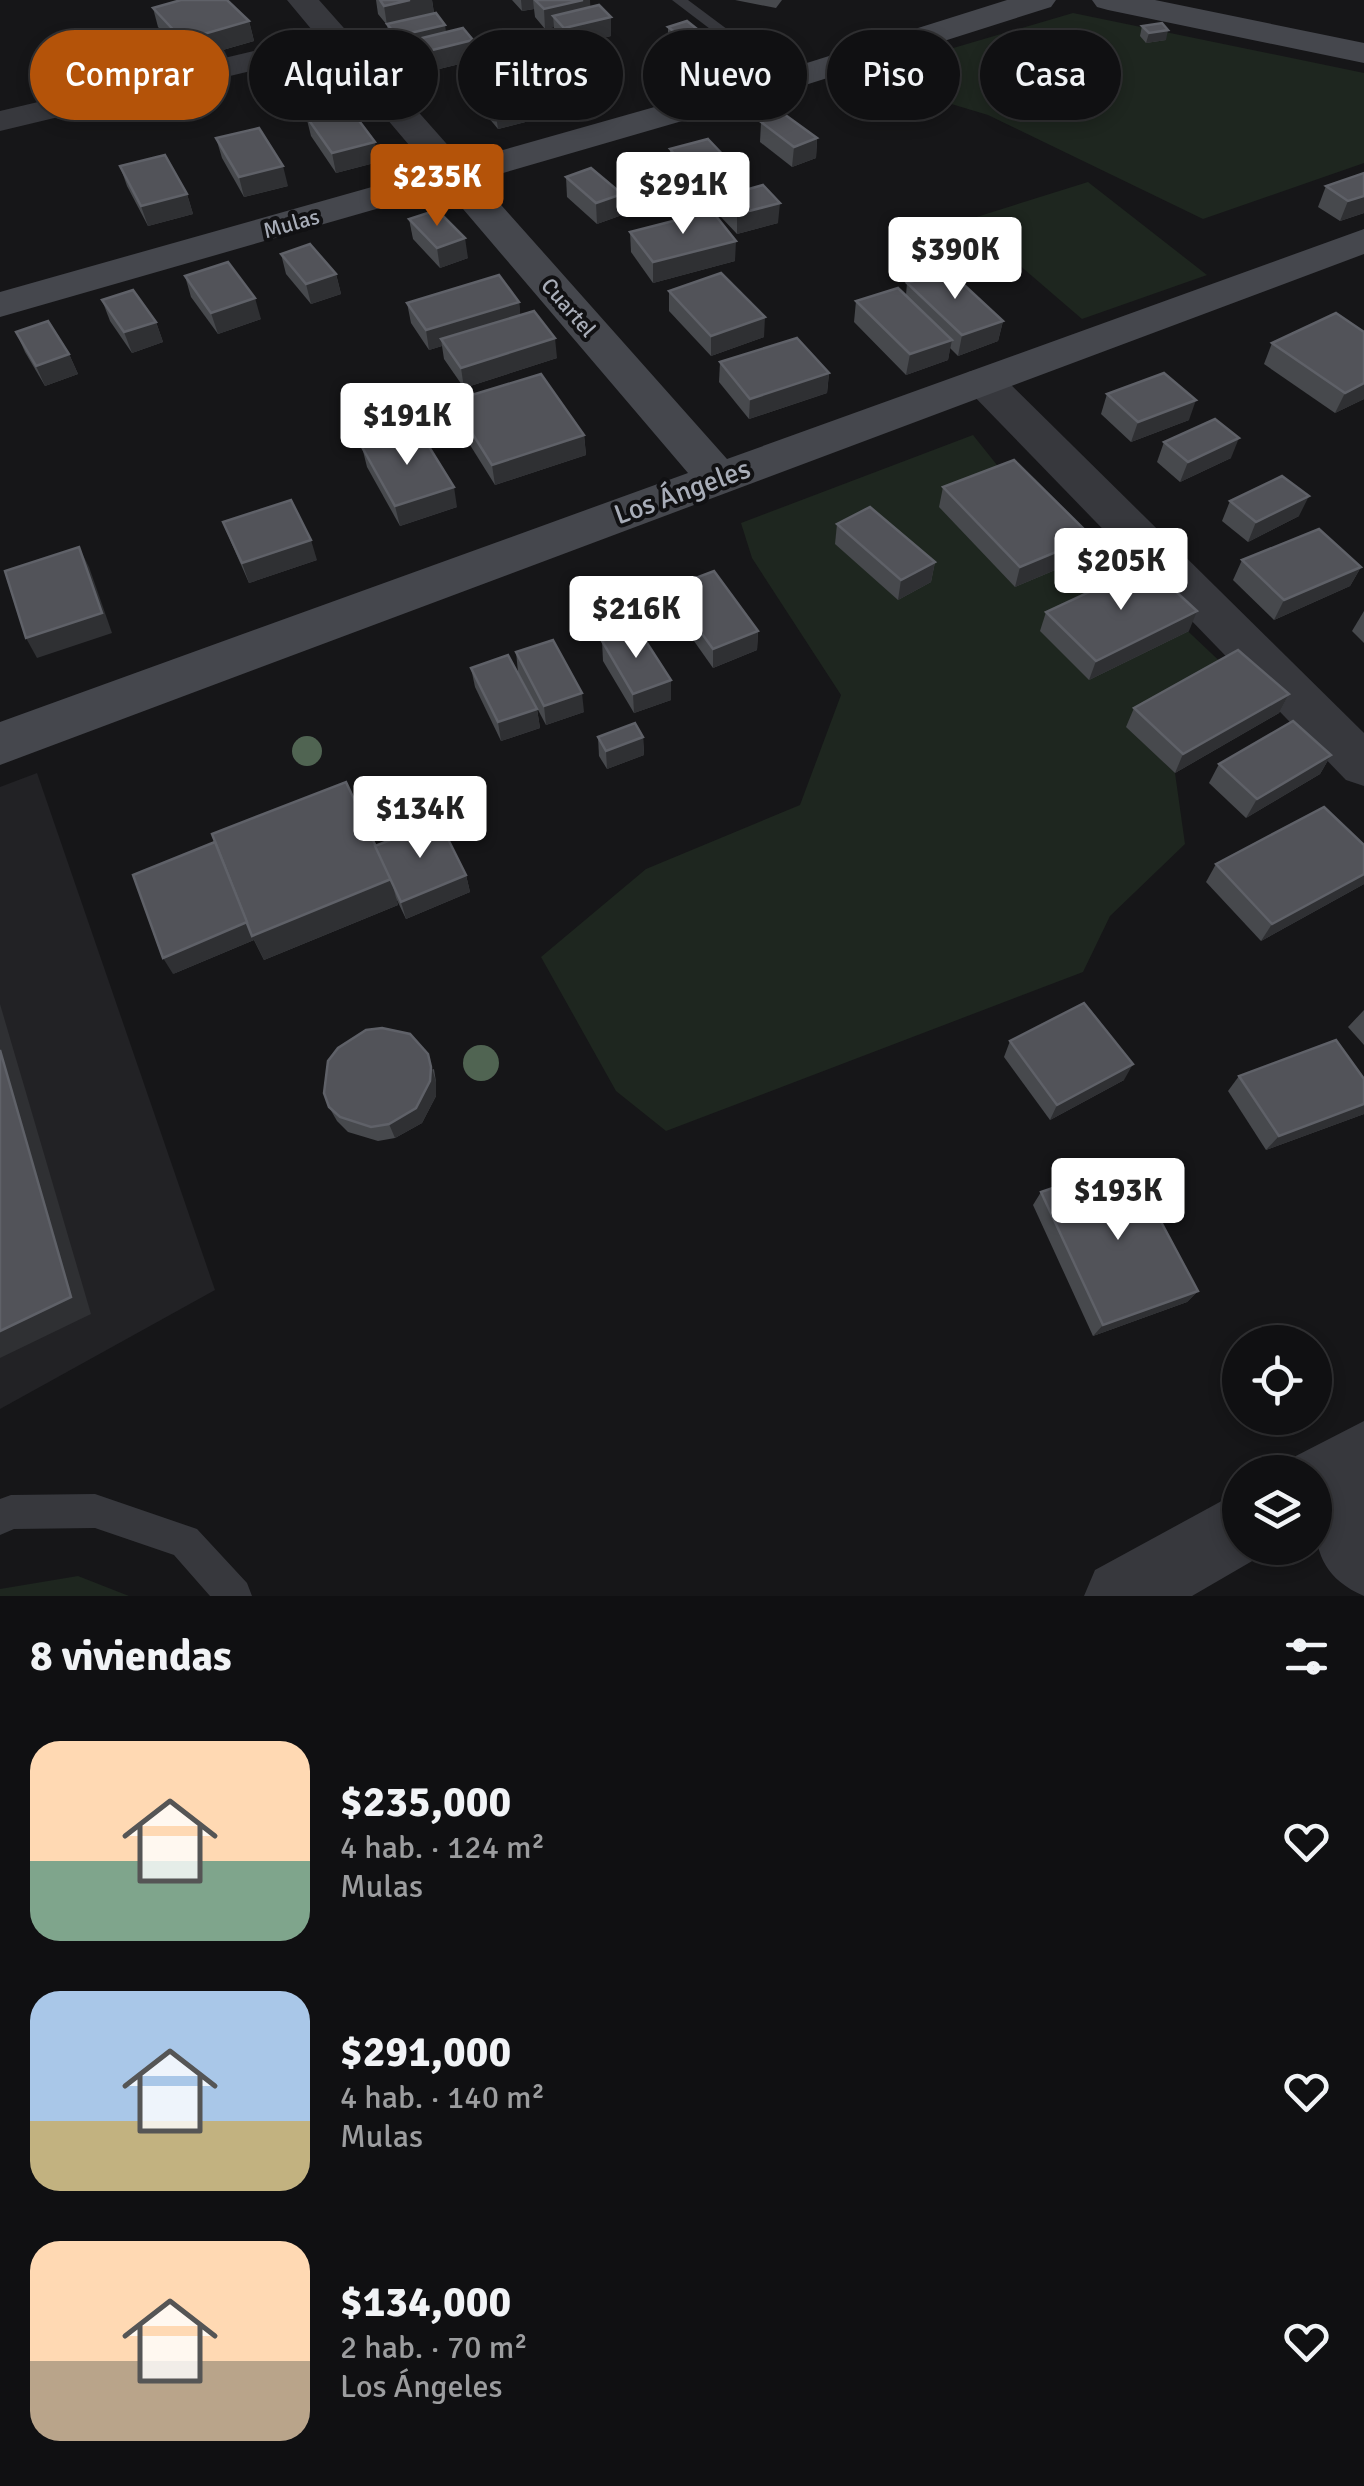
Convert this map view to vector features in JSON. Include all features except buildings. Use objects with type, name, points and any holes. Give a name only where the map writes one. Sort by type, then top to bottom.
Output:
[{"type":"street","name":"Cuartel","points":[[302,0],[328,30]]},
{"type":"street","name":"Mulas","points":[[807,74],[1040,0]]},
{"type":"street","points":[[1108,0],[1364,53]]},
{"type":"street","points":[[0,121],[249,62]]},
{"type":"street","name":"Cuartel","points":[[407,120],[718,478]]},
{"type":"street","name":"Mulas","points":[[0,305],[649,120]]},
{"type":"street","name":"Los Ángeles","points":[[0,744],[1364,241]]},
{"type":"street","points":[[983,381],[1364,766]]},
{"type":"street","points":[[1332,1475],[1364,1559]]},
{"type":"street","points":[[1121,1596],[1222,1538]]},
{"type":"lane","points":[[679,0],[720,30]]},
{"type":"lane","points":[[0,1518],[11,1512],[95,1510],[186,1541],[234,1596]]},
{"type":"shaded area","points":[[1073,13],[1364,73],[1364,163],[1203,219],[998,120],[1121,120],[1121,30],[1015,30]]},
{"type":"shaded area","points":[[980,40],[980,113],[960,107],[960,46]]},
{"type":"shaded area","points":[[1088,182],[1207,275],[1082,319],[967,220]]},
{"type":"shaded area","points":[[973,435],[1009,480],[1014,586],[1086,557],[1139,585],[1229,670],[1127,726],[1175,773],[1185,844],[1110,916],[1083,972],[666,1131],[616,1091],[541,957],[646,869],[800,805],[841,695],[752,558],[741,523]]},
{"type":"shaded area","points":[[37,773],[215,1290],[0,1409],[0,787]]},
{"type":"shaded area","points":[[78,1576],[129,1596],[0,1596],[0,1589]]}]
